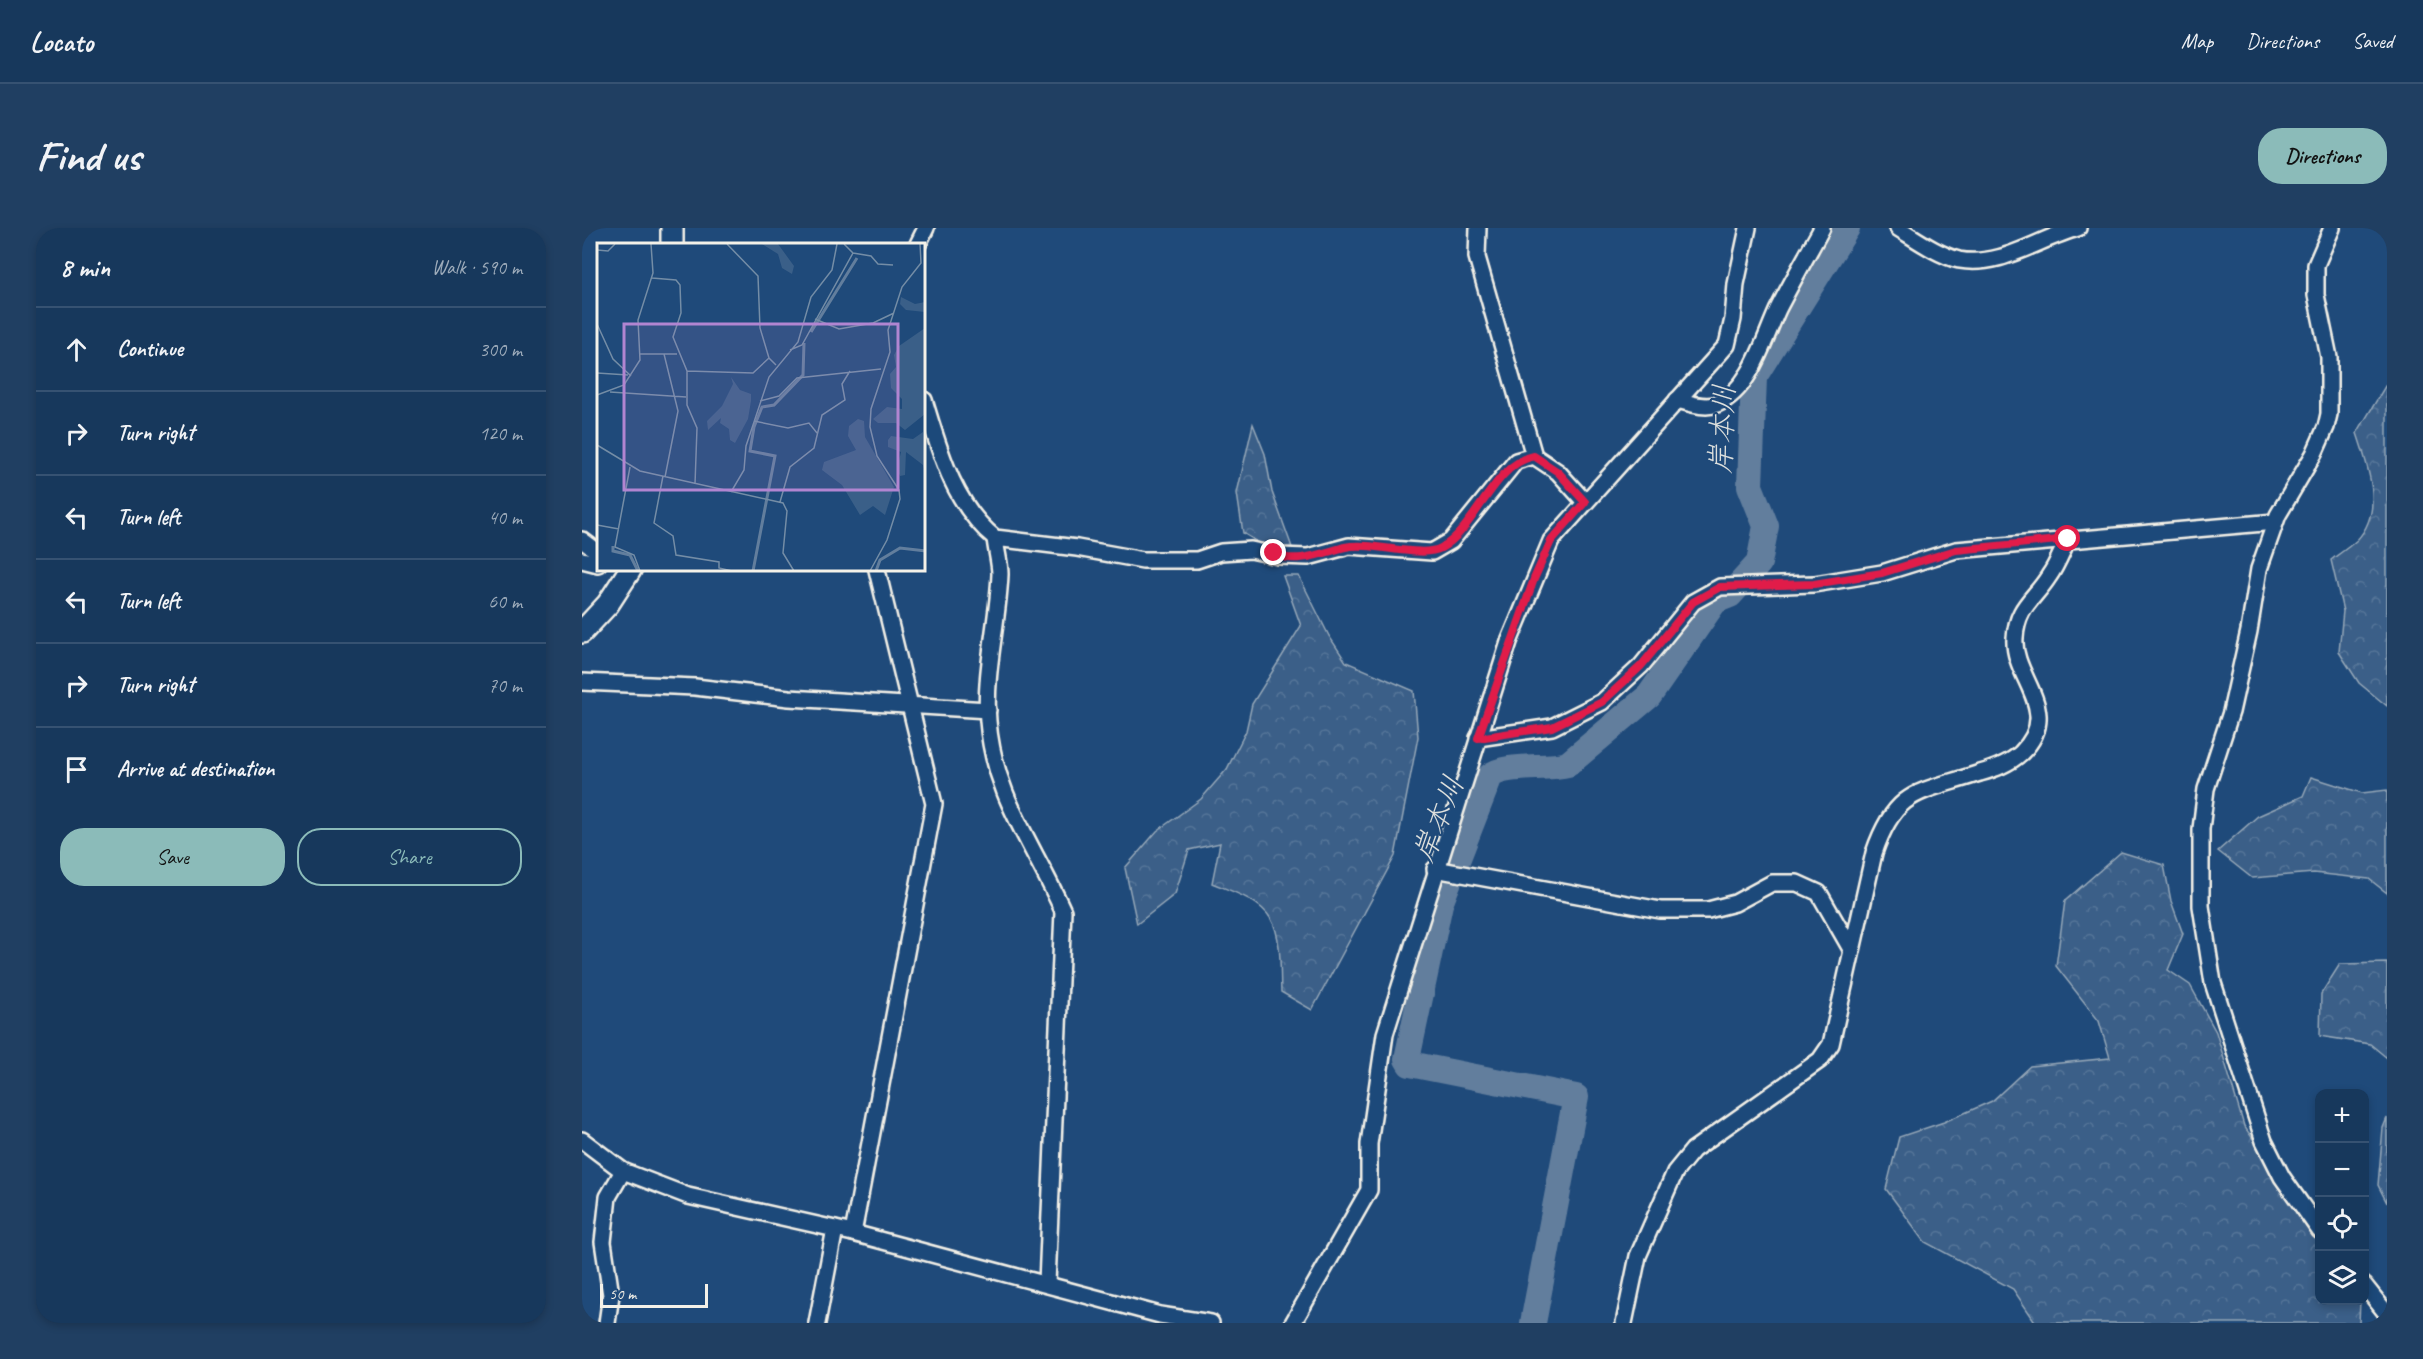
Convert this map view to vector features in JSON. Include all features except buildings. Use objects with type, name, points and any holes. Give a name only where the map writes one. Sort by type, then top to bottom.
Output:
[{"type":"main road","points":[[582,632],[608,604],[625,572]]},
{"type":"street","points":[[918,243],[926,228]]},
{"type":"street","points":[[1478,228],[1477,257],[1534,456],[1558,472],[1585,502]]},
{"type":"street","points":[[1293,1323],[1369,1190],[1369,1144],[1385,1034],[1435,869],[1534,579],[1551,541],[1727,345],[1734,319],[1736,284],[1748,228]]},
{"type":"street","points":[[1677,400],[1699,405],[1716,404],[1730,395],[1759,356],[1778,310],[1822,228]]},
{"type":"street","points":[[1898,228],[1959,260],[1995,260],[2059,233],[2078,228]]},
{"type":"street","points":[[2315,1225],[2282,1177],[2264,1141],[2213,983],[2201,906],[2201,829],[2206,789],[2230,712],[2249,631],[2259,569],[2275,522],[2314,454],[2329,414],[2329,357],[2316,295],[2316,265],[2331,228]]},
{"type":"street","points":[[928,428],[961,498],[994,538],[1077,548],[1143,560],[1197,560],[1221,552],[1251,550],[1278,556],[1308,557],[1349,546],[1432,552],[1451,541],[1516,461],[1534,456]]},
{"type":"street","points":[[1478,738],[1552,727],[1602,702],[1641,666],[1693,602],[1720,587],[1814,584],[1882,573],[1956,550],[2275,522]]},
{"type":"street","points":[[994,538],[1000,572],[988,710],[993,762],[1013,815],[1048,877],[1063,911],[1047,1283]]},
{"type":"street","points":[[1624,1323],[1638,1256],[1676,1172],[1693,1150],[1820,1060],[1831,1044],[1851,949],[1883,825],[1898,804],[1913,795],[2001,766],[2021,753],[2036,729],[2037,702],[2016,649],[2017,621],[2025,603],[2049,576],[2068,539]]},
{"type":"street","points":[[582,540],[597,551]]},
{"type":"street","points":[[582,560],[597,564]]},
{"type":"street","points":[[853,1233],[934,804],[878,572]]},
{"type":"street","points":[[582,682],[695,687],[789,698],[988,710]]},
{"type":"street","points":[[1435,869],[1660,910],[1708,910],[1735,903],[1772,883],[1797,883],[1819,893],[1851,949]]},
{"type":"street","points":[[582,1140],[623,1171],[688,1196],[853,1233],[1160,1314],[1211,1323]]},
{"type":"street","points":[[607,1323],[611,1295],[603,1242],[608,1197],[623,1171]]},
{"type":"street","points":[[817,1323],[835,1229]]},
{"type":"street","points":[[2369,1291],[2387,1314]]},
{"type":"green space","points":[[2387,383],[2387,706],[2359,683],[2339,652],[2343,611],[2331,560],[2357,540],[2370,515],[2372,488],[2357,433]]},
{"type":"green space","points":[[1253,424],[1265,454],[1272,492],[1293,550],[1266,547],[1243,533],[1237,493]]},
{"type":"green space","points":[[1283,576],[1299,576],[1329,636],[1346,662],[1414,691],[1418,737],[1395,856],[1312,1010],[1281,992],[1277,935],[1275,926],[1266,912],[1244,897],[1212,883],[1220,843],[1189,850],[1175,894],[1137,924],[1125,868],[1157,831],[1201,799],[1227,769],[1246,731],[1252,704],[1301,626]]},
{"type":"green space","points":[[2311,777],[2362,793],[2387,790],[2387,893],[2369,879],[2314,873],[2252,878],[2218,851],[2258,816],[2303,796]]},
{"type":"green space","points":[[2121,852],[2164,865],[2171,901],[2183,934],[2168,970],[2190,985],[2216,1032],[2244,1126],[2289,1191],[2315,1220],[2315,1305],[2360,1305],[2359,1323],[2036,1323],[2013,1289],[1925,1242],[1886,1189],[1899,1137],[1944,1122],[1992,1101],[2030,1066],[2110,1058],[2099,1021],[2056,966],[2065,901]]},
{"type":"green space","points":[[2387,963],[2387,1058],[2370,1044],[2320,1036],[2321,994],[2340,964]]},
{"type":"green space","points":[[2387,1118],[2387,1203],[2378,1185],[2383,1128]]},
{"type":"waterway","name":"岸本川","points":[[1533,1323],[1576,1097],[1410,1064],[1407,1059],[1440,904],[1490,776],[1506,769],[1568,764],[1649,696],[1715,601],[1730,595],[1759,563],[1766,526],[1750,486],[1754,377],[1847,228]]},
{"type":"route","points":[[1274,553],[1278,556],[1308,557],[1349,546],[1374,546],[1432,552],[1451,541],[1516,461],[1534,456],[1558,472],[1585,502],[1551,541],[1534,579],[1512,640],[1509,642],[1478,738],[1519,734],[1552,727],[1602,702],[1641,666],[1693,602],[1720,587],[1814,584],[1882,573],[1956,550],[2068,539]]}]
